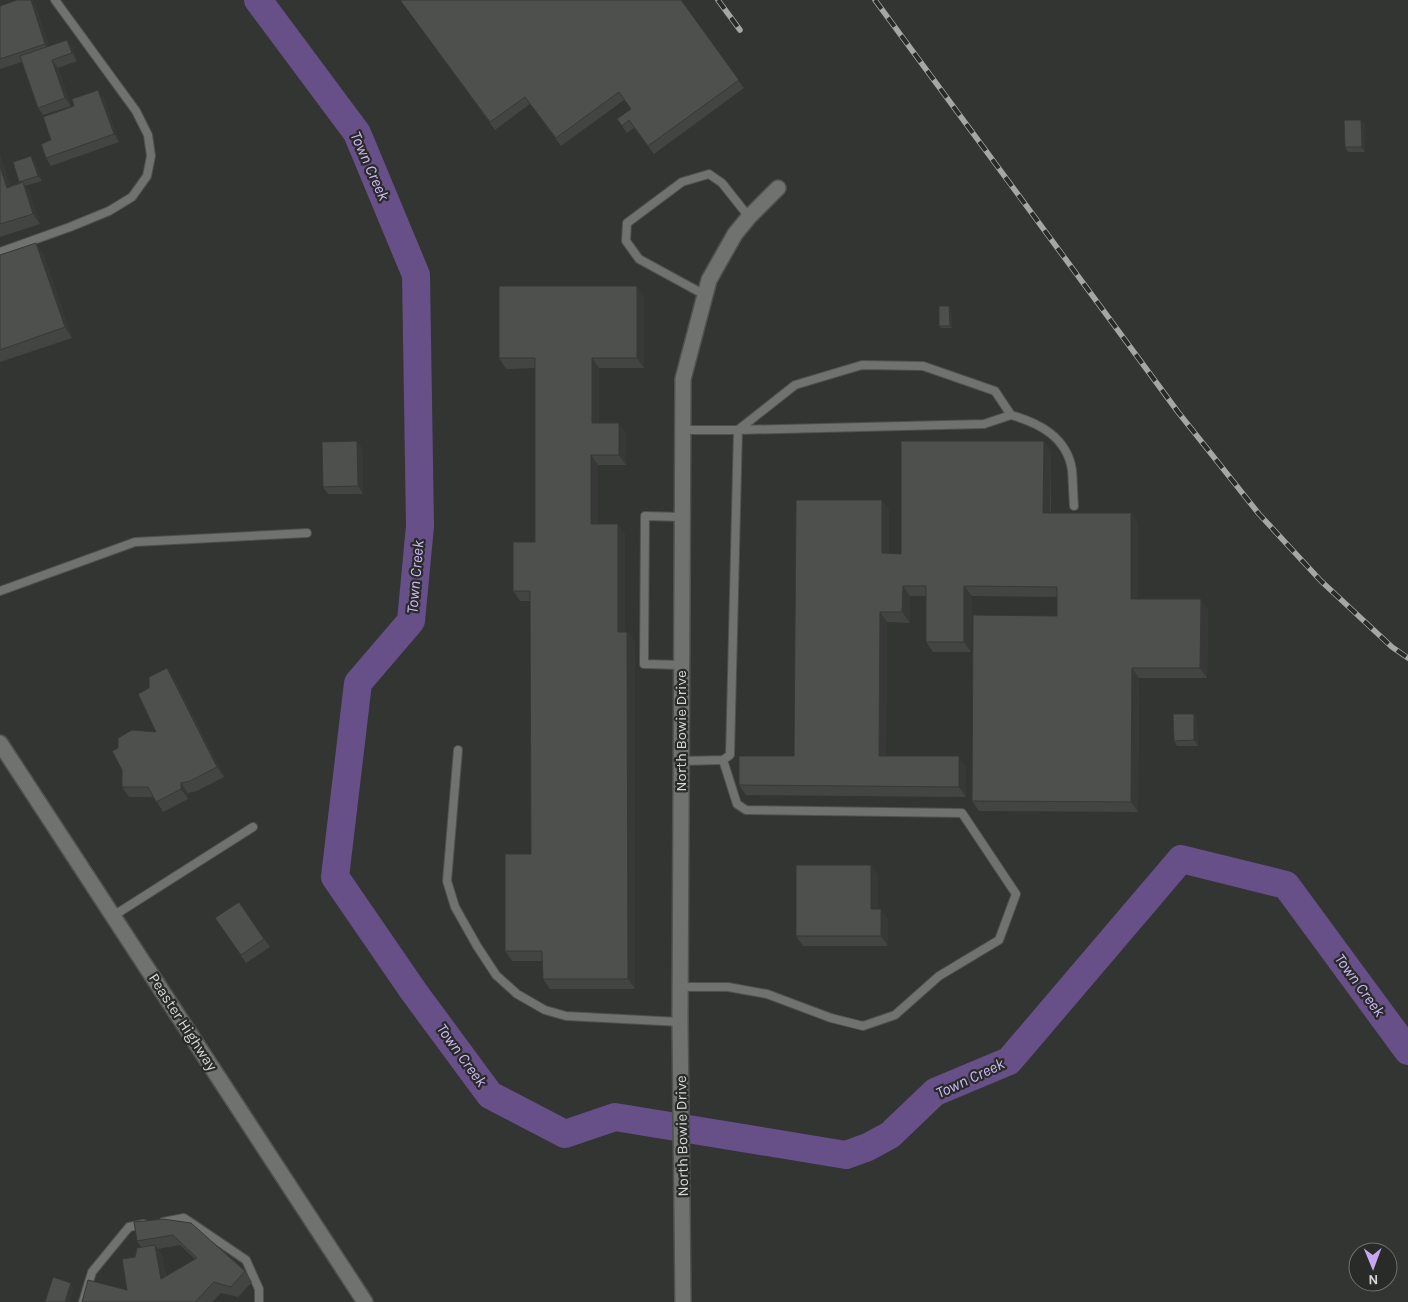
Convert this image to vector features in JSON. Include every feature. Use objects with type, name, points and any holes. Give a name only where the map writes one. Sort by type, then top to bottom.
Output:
[{"type":"street","name":"North Bowie Drive","points":[[683,1302],[680,987],[683,379],[709,280],[735,234],[748,217],[778,188]]},
{"type":"street","name":"Peaster Highway","points":[[0,743],[365,1302]]},
{"type":"lane","points":[[0,252],[109,211],[132,197],[147,176],[151,156],[148,135],[136,111],[55,0]]},
{"type":"lane","points":[[705,296],[639,259],[626,241],[627,222],[682,182],[708,174],[722,183],[748,217]]},
{"type":"lane","points":[[738,430],[795,385],[862,365],[923,366],[996,391],[1011,415]]},
{"type":"lane","points":[[682,430],[984,424],[1011,415],[1032,421],[1052,434],[1065,450],[1071,468],[1074,506]]},
{"type":"lane","points":[[681,761],[723,760],[730,755],[738,430]]},
{"type":"lane","points":[[681,665],[644,664],[645,516],[682,517]]},
{"type":"lane","points":[[0,590],[135,542],[307,533]]},
{"type":"lane","points":[[458,750],[447,881],[455,906],[477,946],[496,975],[517,994],[545,1010],[566,1016],[680,1022]]},
{"type":"lane","points":[[680,987],[728,987],[767,994],[831,1018],[864,1026],[895,1015],[940,976],[999,940],[1016,894],[962,813],[746,810],[737,804],[723,760]]},
{"type":"lane","points":[[113,916],[253,827]]},
{"type":"lane","points":[[83,1302],[92,1272],[129,1227],[184,1218],[246,1260],[258,1289],[259,1302]]},
{"type":"building","points":[[17,0],[31,0],[45,44],[0,59],[0,6]]},
{"type":"building","points":[[400,0],[681,0],[739,80],[648,146],[629,120],[622,126],[617,119],[631,109],[619,92],[556,138],[525,97],[490,122]]},
{"type":"building","points":[[67,40],[72,53],[52,60],[65,98],[38,108],[20,56]]},
{"type":"building","points":[[98,90],[114,134],[46,158],[41,144],[51,140],[43,117],[74,106],[72,99]]},
{"type":"building","points":[[1344,120],[1361,120],[1362,147],[1345,147]]},
{"type":"building","points":[[31,156],[38,176],[19,182],[13,162]]},
{"type":"building","points":[[0,166],[7,188],[23,182],[33,214],[0,224]]},
{"type":"building","points":[[36,243],[65,327],[0,350],[0,255]]},
{"type":"building","points":[[499,286],[637,286],[637,358],[592,358],[592,423],[619,423],[619,455],[591,455],[591,524],[618,524],[618,632],[627,632],[628,979],[543,979],[542,951],[505,951],[505,854],[531,854],[530,591],[513,591],[513,542],[535,542],[535,358],[499,358]]},
{"type":"building","points":[[939,306],[949,306],[950,326],[939,326]]},
{"type":"building","points":[[357,441],[358,486],[323,487],[322,442]]},
{"type":"building","points":[[901,441],[1044,441],[1043,513],[1131,513],[1131,599],[1201,599],[1200,668],[1132,668],[1131,802],[972,801],[973,615],[1057,616],[1057,587],[964,586],[964,642],[926,642],[926,586],[903,586],[902,612],[880,612],[879,756],[959,756],[959,787],[739,785],[739,756],[794,756],[796,500],[882,500],[882,553],[901,554]]},
{"type":"building","points":[[167,668],[217,767],[190,781],[181,783],[181,789],[156,802],[148,787],[122,787],[122,770],[112,751],[118,748],[118,738],[132,730],[156,732],[138,694],[149,688],[149,677]]},
{"type":"building","points":[[1173,714],[1194,714],[1194,740],[1174,741]]},
{"type":"building","points":[[796,865],[871,865],[871,909],[881,909],[881,936],[796,936]]},
{"type":"building","points":[[239,902],[264,939],[241,955],[215,918]]},
{"type":"building","points":[[163,1219],[191,1223],[245,1271],[231,1287],[214,1282],[195,1302],[82,1302],[88,1280],[127,1290],[122,1259],[135,1257],[137,1248],[155,1245],[161,1279],[197,1258],[173,1235],[137,1241],[134,1222]]},
{"type":"building","points":[[53,1277],[71,1283],[65,1302],[45,1302]]},
{"type":"waterway","name":"Town Creek","points":[[258,0],[357,133],[416,275],[420,526],[411,621],[358,683],[335,877],[414,992],[490,1095],[565,1134],[615,1117],[846,1155],[868,1147],[890,1135],[935,1092],[1009,1061],[1181,859],[1286,885],[1408,1051]]},
{"type":"railway","points":[[718,0],[740,30]]},
{"type":"railway","points":[[875,0],[1178,412],[1259,514],[1321,581],[1392,647],[1408,658]]}]
